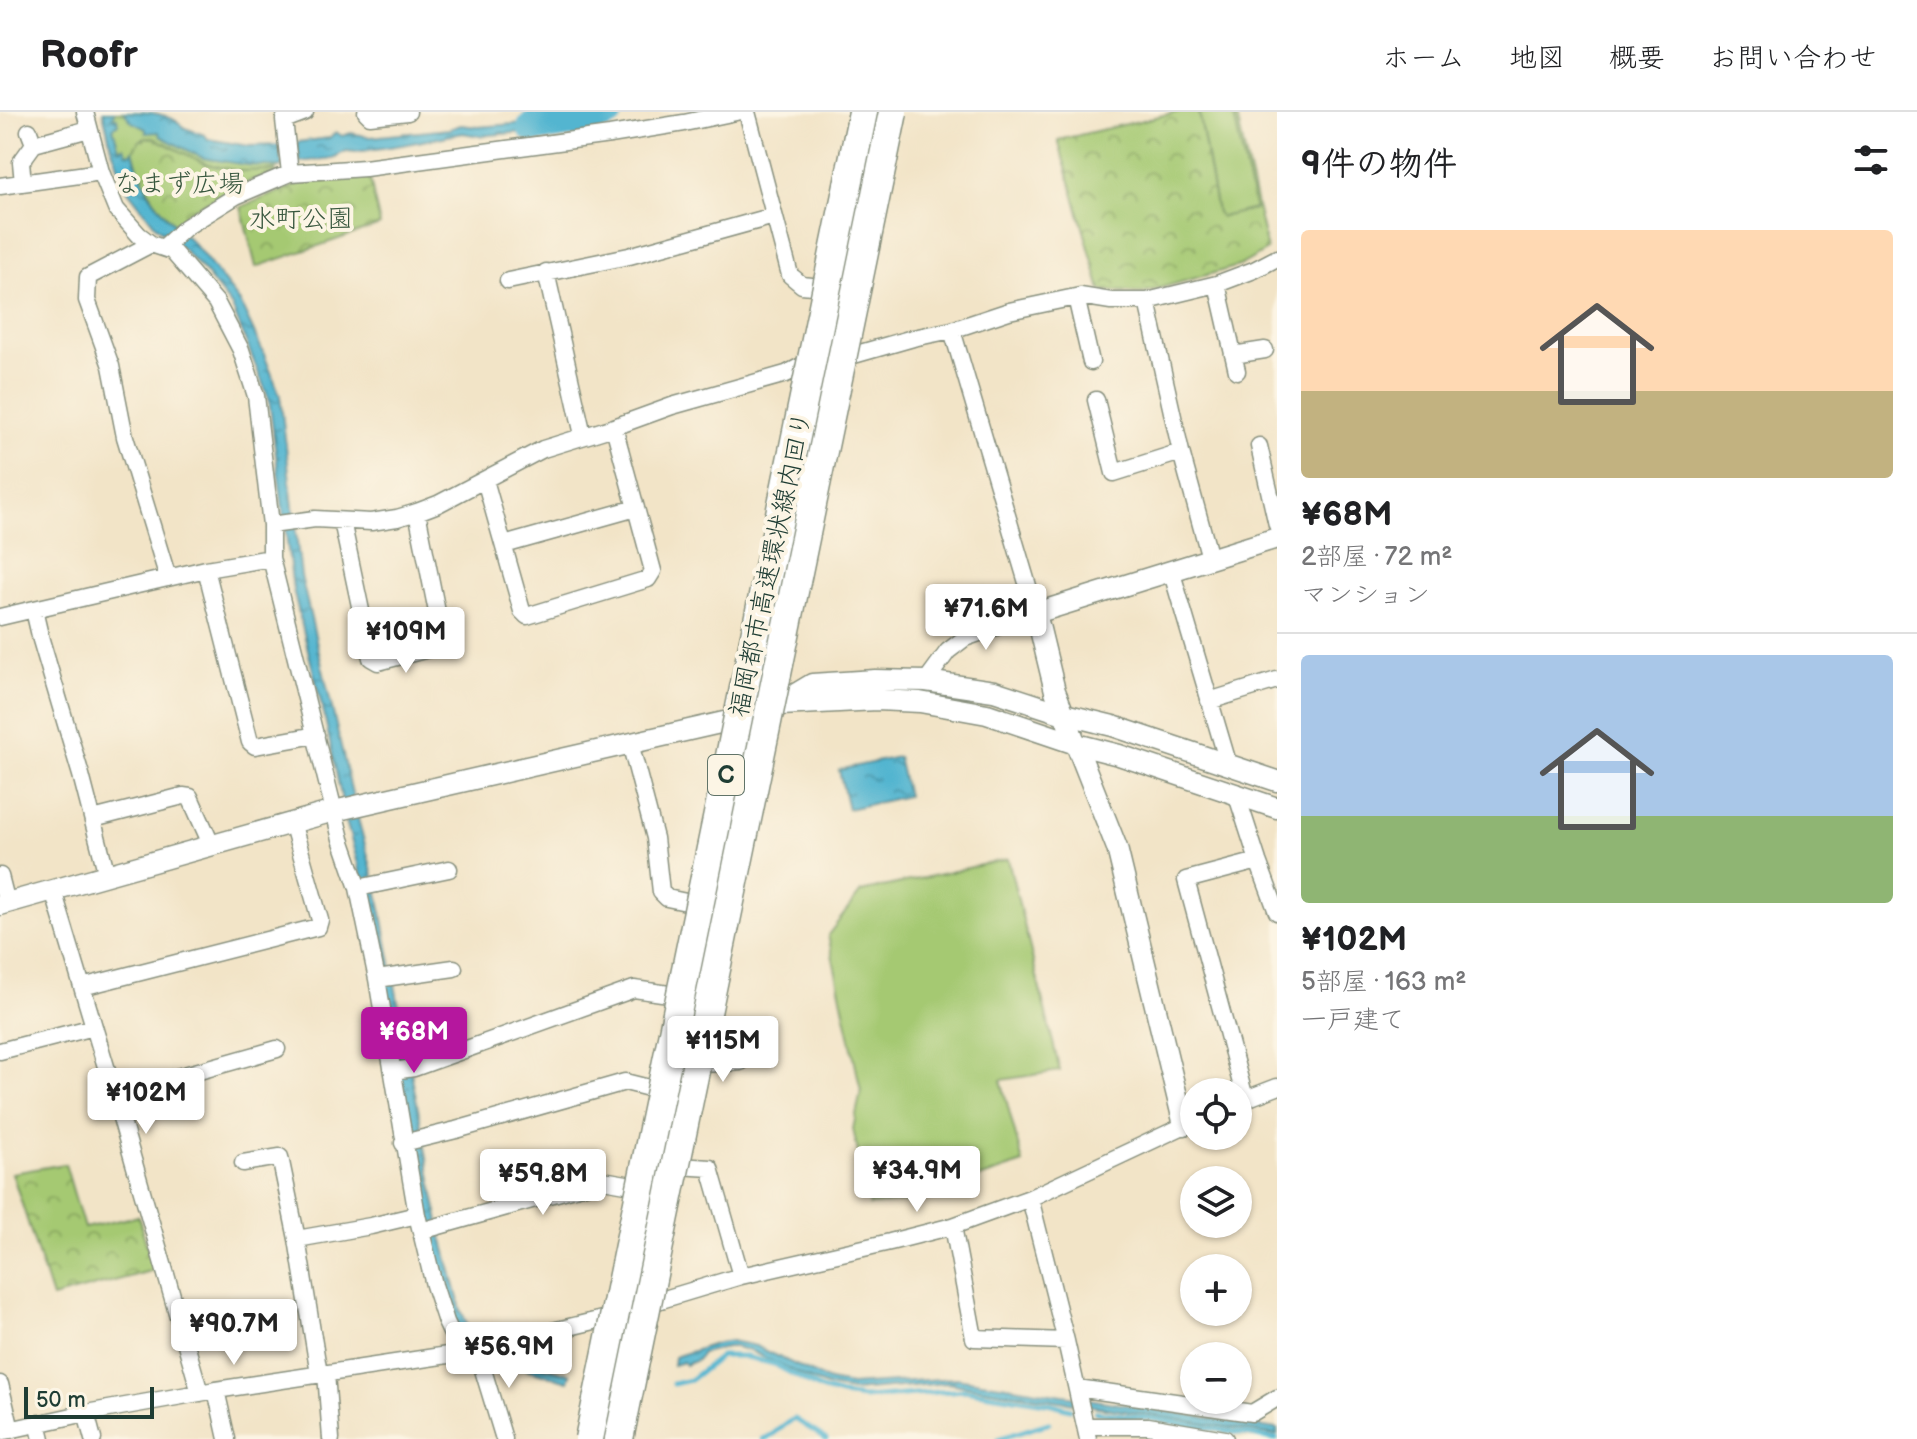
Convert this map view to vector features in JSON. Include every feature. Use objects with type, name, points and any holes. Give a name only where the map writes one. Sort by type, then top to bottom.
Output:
[{"type":"highway","name":"福岡都市高速環状線内回り","points":[[589,1439],[863,112]]},
{"type":"highway","name":"C","points":[[619,1439],[893,112]]},
{"type":"highway","points":[[877,186],[905,112]]},
{"type":"street","points":[[290,173],[284,120],[305,112]]},
{"type":"street","points":[[366,112],[370,116],[408,112]]},
{"type":"street","points":[[168,578],[125,437],[111,366],[87,300],[88,277],[158,246],[236,196],[290,173],[365,168],[610,135],[736,112]]},
{"type":"street","points":[[747,112],[790,275],[802,285],[822,287]]},
{"type":"street","points":[[23,183],[21,162],[32,138],[87,120],[101,172],[116,209],[139,235],[172,251],[216,302],[241,350],[256,396],[271,525],[271,558],[334,811],[358,888],[377,979],[403,1143],[421,1225],[442,1310],[455,1343],[469,1352],[504,1439]]},
{"type":"street","points":[[0,186],[101,172]]},
{"type":"street","points":[[508,281],[629,256],[774,216]]},
{"type":"street","points":[[850,356],[952,330],[1009,311],[1080,296],[1111,301],[1147,301],[1217,284],[1277,258]]},
{"type":"street","points":[[546,272],[583,435]]},
{"type":"street","points":[[1217,284],[1235,363],[1265,350]]},
{"type":"street","points":[[1076,297],[1091,362]]},
{"type":"street","points":[[1147,301],[1181,452],[1210,558]]},
{"type":"street","points":[[952,330],[1036,613],[1055,691],[1117,848],[1180,1089]]},
{"type":"street","points":[[271,525],[315,519],[371,522],[417,512],[543,449],[672,406],[786,374],[805,364]]},
{"type":"street","points":[[1096,400],[1114,473],[1181,452]]},
{"type":"street","points":[[485,480],[522,611],[527,616],[648,579],[653,571],[614,427]]},
{"type":"street","points":[[1259,446],[1277,525]]},
{"type":"street","points":[[504,545],[636,508]]},
{"type":"street","points":[[342,521],[371,658],[378,662],[436,647],[442,637],[417,512]]},
{"type":"street","points":[[926,681],[948,651],[965,638],[1277,538]]},
{"type":"street","points":[[0,617],[206,569],[271,558]]},
{"type":"street","points":[[206,569],[250,742],[255,746],[316,735]]},
{"type":"street","points":[[1171,570],[1229,766]]},
{"type":"street","points":[[34,610],[107,875]]},
{"type":"street","points":[[1209,701],[1277,680]]},
{"type":"street","points":[[0,876],[3,904],[334,811],[733,720],[777,705],[812,684],[926,681],[994,691],[1113,726],[1277,781]]},
{"type":"street","points":[[777,705],[877,700],[920,702],[987,714],[1277,808]]},
{"type":"street","points":[[630,743],[655,838],[661,892],[667,898],[696,904]]},
{"type":"street","points":[[93,819],[183,796],[190,797],[211,844]]},
{"type":"street","points":[[1237,796],[1276,907]]},
{"type":"street","points":[[82,987],[318,927],[320,920],[292,822]]},
{"type":"street","points":[[1236,1078],[1186,880],[1258,861]]},
{"type":"street","points":[[358,888],[449,869]]},
{"type":"street","points":[[53,890],[208,1392],[227,1439]]},
{"type":"street","points":[[377,979],[454,968]]},
{"type":"street","points":[[393,1071],[414,1068],[634,989],[676,995]]},
{"type":"street","points":[[0,1051],[94,1027]]},
{"type":"street","points":[[113,1090],[174,1078],[277,1049]]},
{"type":"street","points":[[702,1064],[741,1062]]},
{"type":"street","points":[[403,1143],[625,1082],[657,1090]]},
{"type":"street","points":[[1252,1096],[1277,1087]]},
{"type":"street","points":[[0,1384],[6,1431],[40,1431],[86,1413],[469,1352],[611,1317],[741,1276],[953,1226],[1030,1198],[1180,1127]]},
{"type":"street","points":[[243,1163],[280,1157],[323,1374],[331,1439]]},
{"type":"street","points":[[679,1166],[710,1168],[741,1276]]},
{"type":"street","points":[[297,1239],[371,1226],[446,1224],[603,1180],[638,1186]]},
{"type":"street","points":[[1030,1198],[1087,1433],[1148,1426],[1225,1439]]},
{"type":"street","points":[[953,1226],[974,1338],[1066,1341]]},
{"type":"street","points":[[1077,1388],[1252,1413],[1277,1398]]},
{"type":"street","points":[[86,1413],[93,1439]]},
{"type":"green space","points":[[112,112],[126,112],[282,167],[254,171],[224,168],[200,161],[165,143],[132,156],[119,153]]},
{"type":"green space","points":[[1177,112],[1199,112],[1217,213],[1221,217],[1255,209],[1233,112],[1236,112],[1267,250],[1239,266],[1142,293],[1101,290],[1058,140]]},
{"type":"green space","points":[[1199,112],[1233,112],[1255,210],[1221,217],[1217,213]]},
{"type":"green space","name":"なまず広場","points":[[154,138],[206,164],[240,171],[274,170],[277,174],[255,179],[194,208],[175,225],[154,200],[136,161],[133,151],[139,141]]},
{"type":"green space","name":"水町公園","points":[[369,175],[380,225],[256,267],[241,207],[301,183]]},
{"type":"green space","points":[[1008,859],[1060,1071],[1001,1080],[1023,1163],[909,1202],[869,1205],[853,1129],[861,1091],[828,935],[861,892]]},
{"type":"green space","points":[[65,1164],[84,1228],[138,1216],[154,1270],[52,1298],[12,1173]]},
{"type":"water","points":[[103,112],[114,112],[113,117],[117,118],[118,124],[113,128],[119,149],[124,147],[130,154],[133,151],[148,192],[240,302],[280,395],[301,576],[378,893],[441,1233],[461,1310],[469,1329],[500,1355],[570,1374],[568,1381],[501,1362],[466,1343],[452,1316],[426,1217],[360,871],[293,589],[269,399],[232,307],[184,250],[155,225],[126,188]]},
{"type":"water","points":[[124,112],[165,116],[208,139],[249,146],[279,145],[282,167],[203,158],[160,136],[159,132],[146,133],[146,129],[132,122]]},
{"type":"water","points":[[579,121],[546,130],[479,136],[463,133],[402,145],[346,151],[333,158],[300,162],[297,142],[329,138],[336,132],[342,136],[351,133],[370,137],[461,125],[478,127]]},
{"type":"water","points":[[898,757],[907,796],[848,809],[839,770]]},
{"type":"water","points":[[731,1341],[756,1346],[829,1381],[851,1385],[956,1378],[1277,1429],[1277,1435],[947,1383],[853,1391],[814,1381],[736,1347],[702,1353],[697,1360],[685,1365],[683,1362],[673,1365],[674,1357]]},
{"type":"waterway","points":[[533,127],[588,119],[608,112]]},
{"type":"waterway","points":[[673,1384],[690,1380],[721,1356],[742,1356],[774,1364],[820,1389],[841,1395],[863,1398],[964,1390],[1070,1409]]},
{"type":"waterway","points":[[1096,1412],[1276,1439]]},
{"type":"waterway","points":[[763,1439],[795,1419],[826,1439]]},
{"type":"waterway","points":[[998,1439],[1049,1423]]}]
